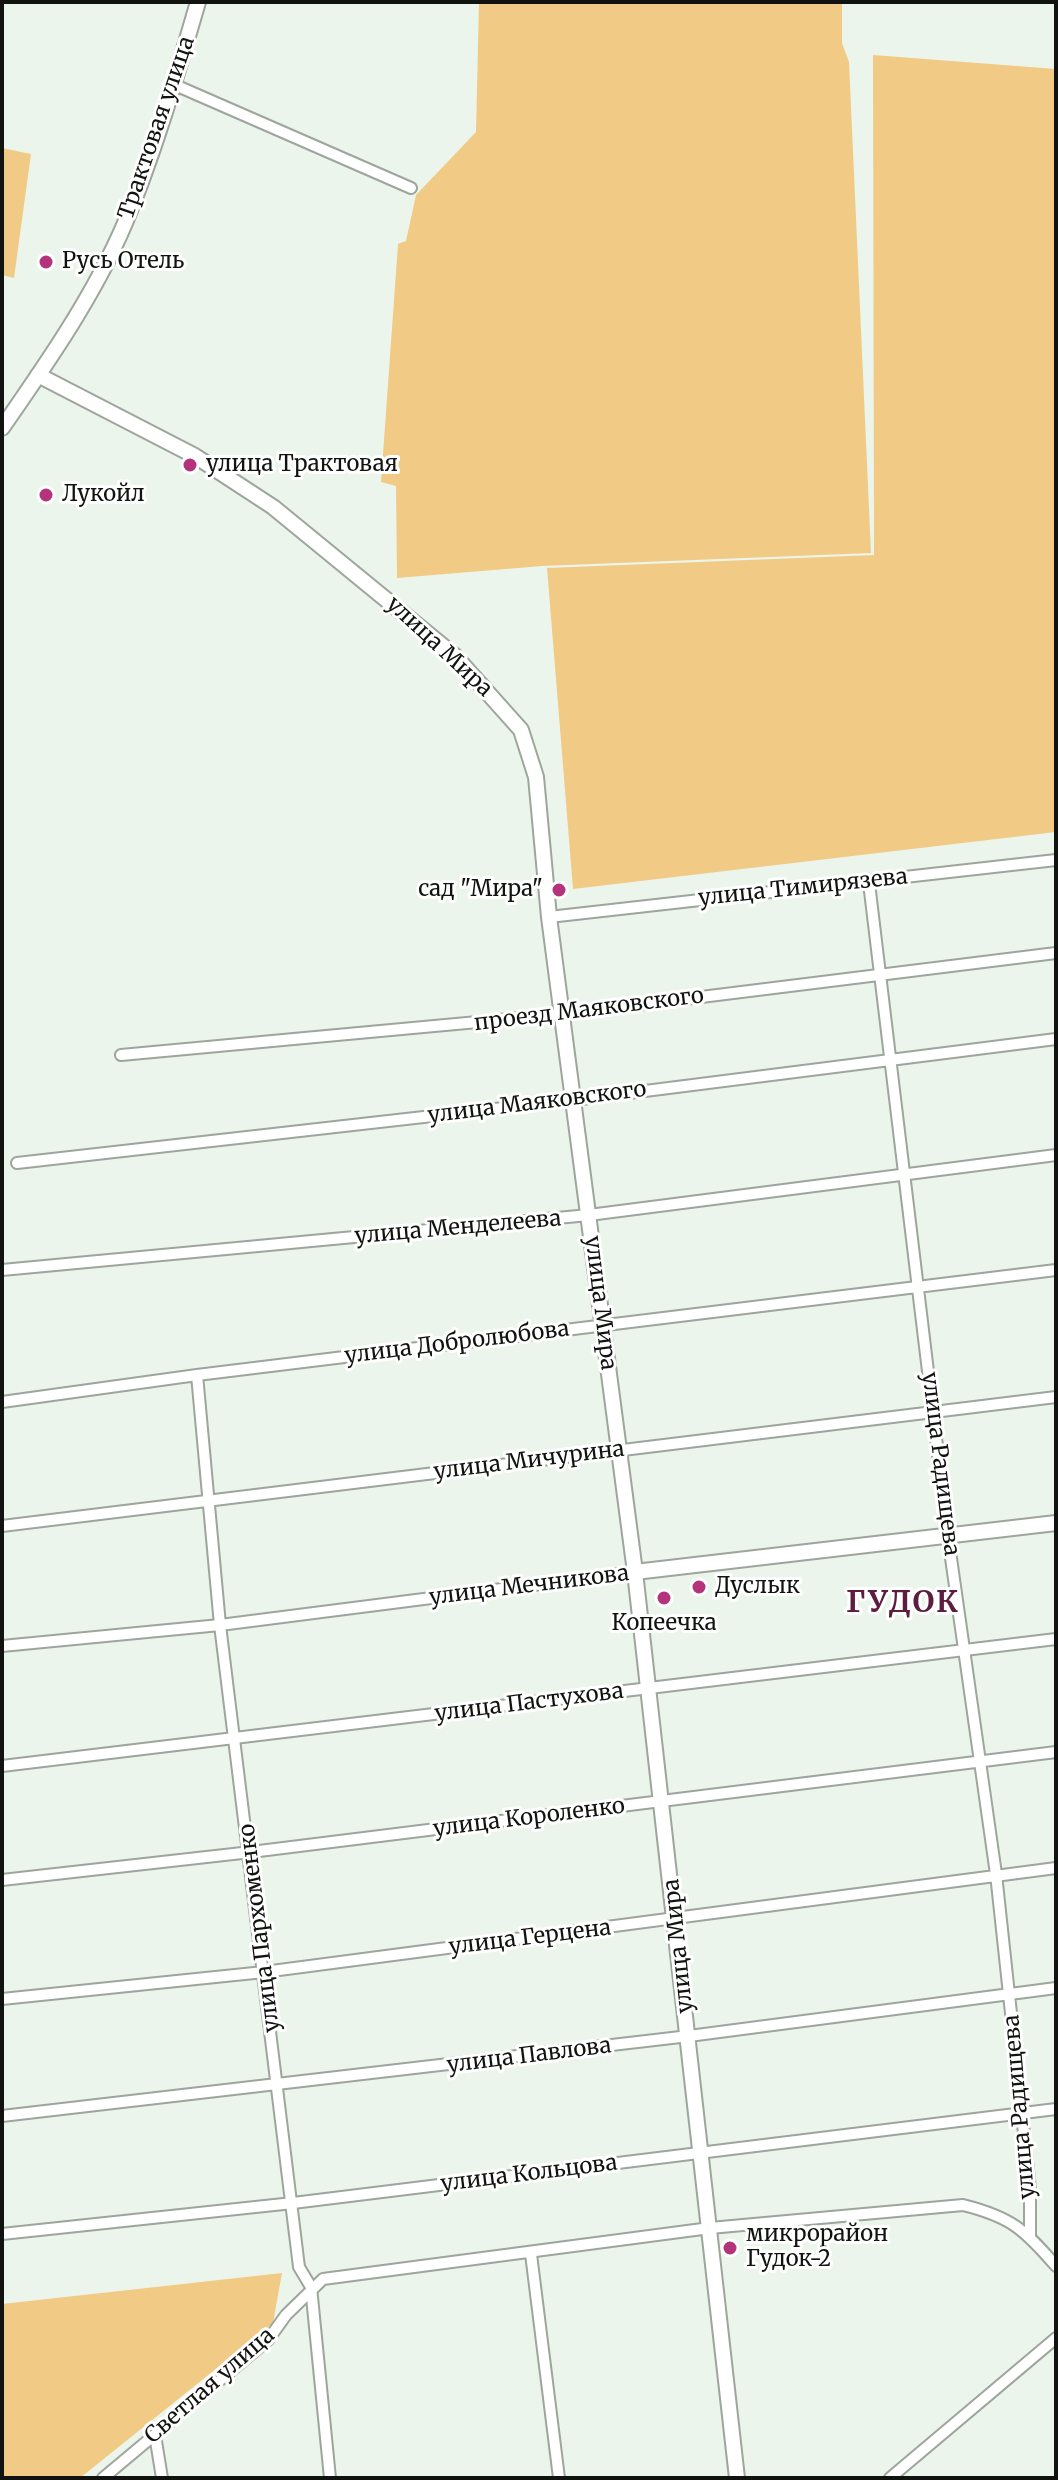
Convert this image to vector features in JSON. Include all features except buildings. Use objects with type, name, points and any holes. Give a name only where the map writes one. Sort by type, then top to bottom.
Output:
[{"type":"main road","name":"Трактовая улица","points":[[2,428],[84,303],[124,225],[175,85],[198,2]]},
{"type":"main road","name":"улица Мира","points":[[38,375],[195,456],[273,507],[455,656],[493,695],[521,730],[536,777],[549,917],[635,1572],[737,2478]]},
{"type":"main road","name":"улица Мечникова","points":[[635,1572],[1056,1523]]},
{"type":"street","points":[[175,85],[411,188]]},
{"type":"street","name":"улица Тимирязева","points":[[549,917],[1056,860]]},
{"type":"street","name":"улица Радищева","points":[[869,883],[948,1537],[996,1874],[1030,2189],[1030,2236]]},
{"type":"street","name":"проезд Маяковского","points":[[121,1055],[564,1014],[1056,953]]},
{"type":"street","name":"улица Маяковского","points":[[17,1163],[574,1100],[1056,1039]]},
{"type":"street","name":"улица Менделеева","points":[[2,1270],[589,1215],[1056,1155]]},
{"type":"street","name":"улица Добролюбова","points":[[2,1402],[197,1375],[1056,1270]]},
{"type":"street","name":"улица Пархоменко","points":[[197,1375],[220,1625],[280,2086],[299,2267],[311,2287],[330,2478]]},
{"type":"street","name":"улица Мичурина","points":[[2,1526],[1056,1397]]},
{"type":"street","name":"улица Мечникова","points":[[2,1646],[220,1625],[635,1572]]},
{"type":"street","name":"улица Пастухова","points":[[2,1766],[1056,1639]]},
{"type":"street","name":"улица Короленко","points":[[2,1880],[1056,1752]]},
{"type":"street","name":"улица Герцена","points":[[2,1999],[264,1972],[1056,1868]]},
{"type":"street","name":"улица Павлова","points":[[2,2116],[280,2086],[1056,1988]]},
{"type":"street","name":"улица Кольцова","points":[[2,2234],[293,2203],[1056,2109]]},
{"type":"street","points":[[311,2287],[323,2279],[710,2228],[963,2205],[1000,2214],[1030,2236],[1056,2266]]},
{"type":"street","points":[[531,2254],[559,2478]]},
{"type":"street","name":"Светлая улица","points":[[103,2478],[268,2340],[311,2287]]},
{"type":"street","points":[[890,2478],[1056,2338]]},
{"type":"street","points":[[155,2435],[162,2478]]},
{"type":"shaded area","points":[[479,2],[842,2],[842,43],[849,62],[871,553],[542,566],[397,578],[396,486],[381,482],[398,244],[406,241],[416,195],[476,132]]},
{"type":"shaded area","points":[[873,55],[1056,69],[1056,832],[573,889],[547,568],[874,555]]},
{"type":"shaded area","points":[[2,148],[31,154],[14,278],[2,275]]},
{"type":"shaded area","points":[[282,2273],[273,2323],[80,2478],[2,2478],[2,2304]]},
{"type":"place","name":"Русь Отель","points":[[46,262]]},
{"type":"place","name":"улица Трактовая","points":[[190,465]]},
{"type":"place","name":"Лукойл","points":[[46,495]]},
{"type":"place","name":"сад \"Мира\"","points":[[559,890]]},
{"type":"place","name":"Дуслык","points":[[699,1587]]},
{"type":"place","name":"Копеечка","points":[[664,1598]]},
{"type":"place","name":"микрорайон Гудок-2","points":[[730,2248]]},
{"type":"district","name":"ГУДОК","points":[[903,1604]]}]
